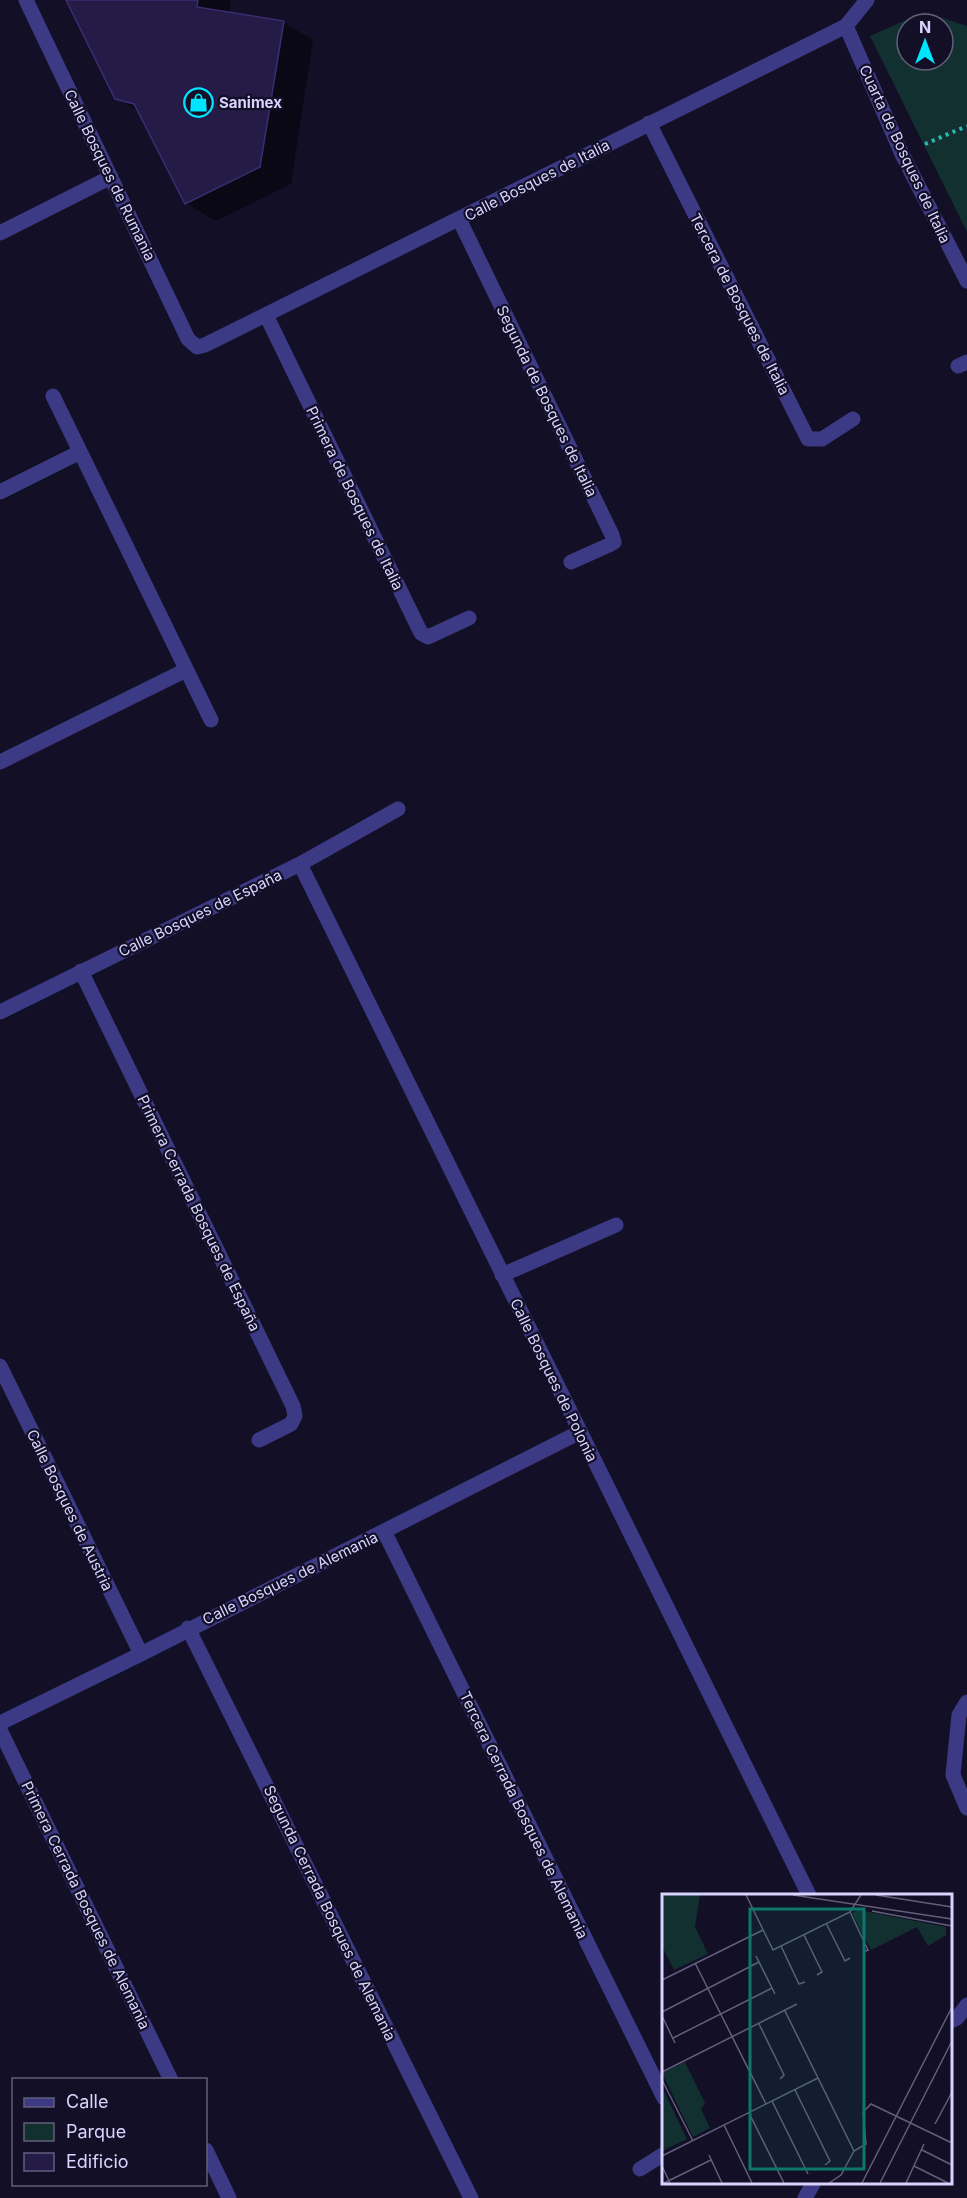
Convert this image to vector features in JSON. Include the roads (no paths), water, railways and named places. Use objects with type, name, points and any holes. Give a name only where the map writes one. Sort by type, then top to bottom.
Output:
[{"type":"street","name":"Calle Bosques de Rumania","points":[[26,0],[188,339],[197,346]]},
{"type":"street","name":"Calle Bosques de Italia","points":[[197,346],[205,345],[266,315],[846,26],[867,0]]},
{"type":"street","name":"Cuarta de Bosques de Italia","points":[[846,26],[902,154],[967,281]]},
{"type":"street","name":"Tercera de Bosques de Italia","points":[[650,123],[808,439],[822,439],[853,419]]},
{"type":"street","points":[[0,232],[111,177]]},
{"type":"street","name":"Segunda de Bosques de Italia","points":[[459,219],[612,535],[614,542],[571,562]]},
{"type":"street","name":"Primera de Bosques de Italia","points":[[266,315],[421,633],[428,637],[469,618]]},
{"type":"street","points":[[53,396],[211,720]]},
{"type":"street","points":[[0,492],[80,452]]},
{"type":"street","points":[[0,762],[186,670]]},
{"type":"street","name":"Calle Bosques de España","points":[[0,1012],[300,864],[398,809]]},
{"type":"street","name":"Calle Bosques de Polonia","points":[[300,864],[809,1894]]},
{"type":"street","name":"Primera Cerrada Bosques de España","points":[[81,972],[293,1406],[295,1416],[291,1424],[259,1440]]},
{"type":"street","points":[[502,1275],[616,1225]]},
{"type":"street","name":"Calle Bosques de Austria","points":[[0,1366],[141,1654]]},
{"type":"street","name":"Calle Bosques de Alemania","points":[[0,1723],[580,1432]]},
{"type":"street","name":"Tercera Cerrada Bosques de Alemania","points":[[384,1531],[662,2094]]},
{"type":"street","name":"Segunda Cerrada Bosques de Alemania","points":[[188,1628],[471,2198]]},
{"type":"street","points":[[967,1702],[959,1715],[953,1775],[967,1808]]},
{"type":"street","name":"Primera Cerrada Bosques de Alemania","points":[[0,1730],[171,2078]]},
{"type":"street","points":[[952,2020],[967,2006]]},
{"type":"street","points":[[207,2152],[229,2198]]},
{"type":"street","points":[[640,2169],[662,2155]]},
{"type":"street","points":[[805,2198],[813,2183]]},
{"type":"place","name":"Sanimex","points":[[198,102]]}]
